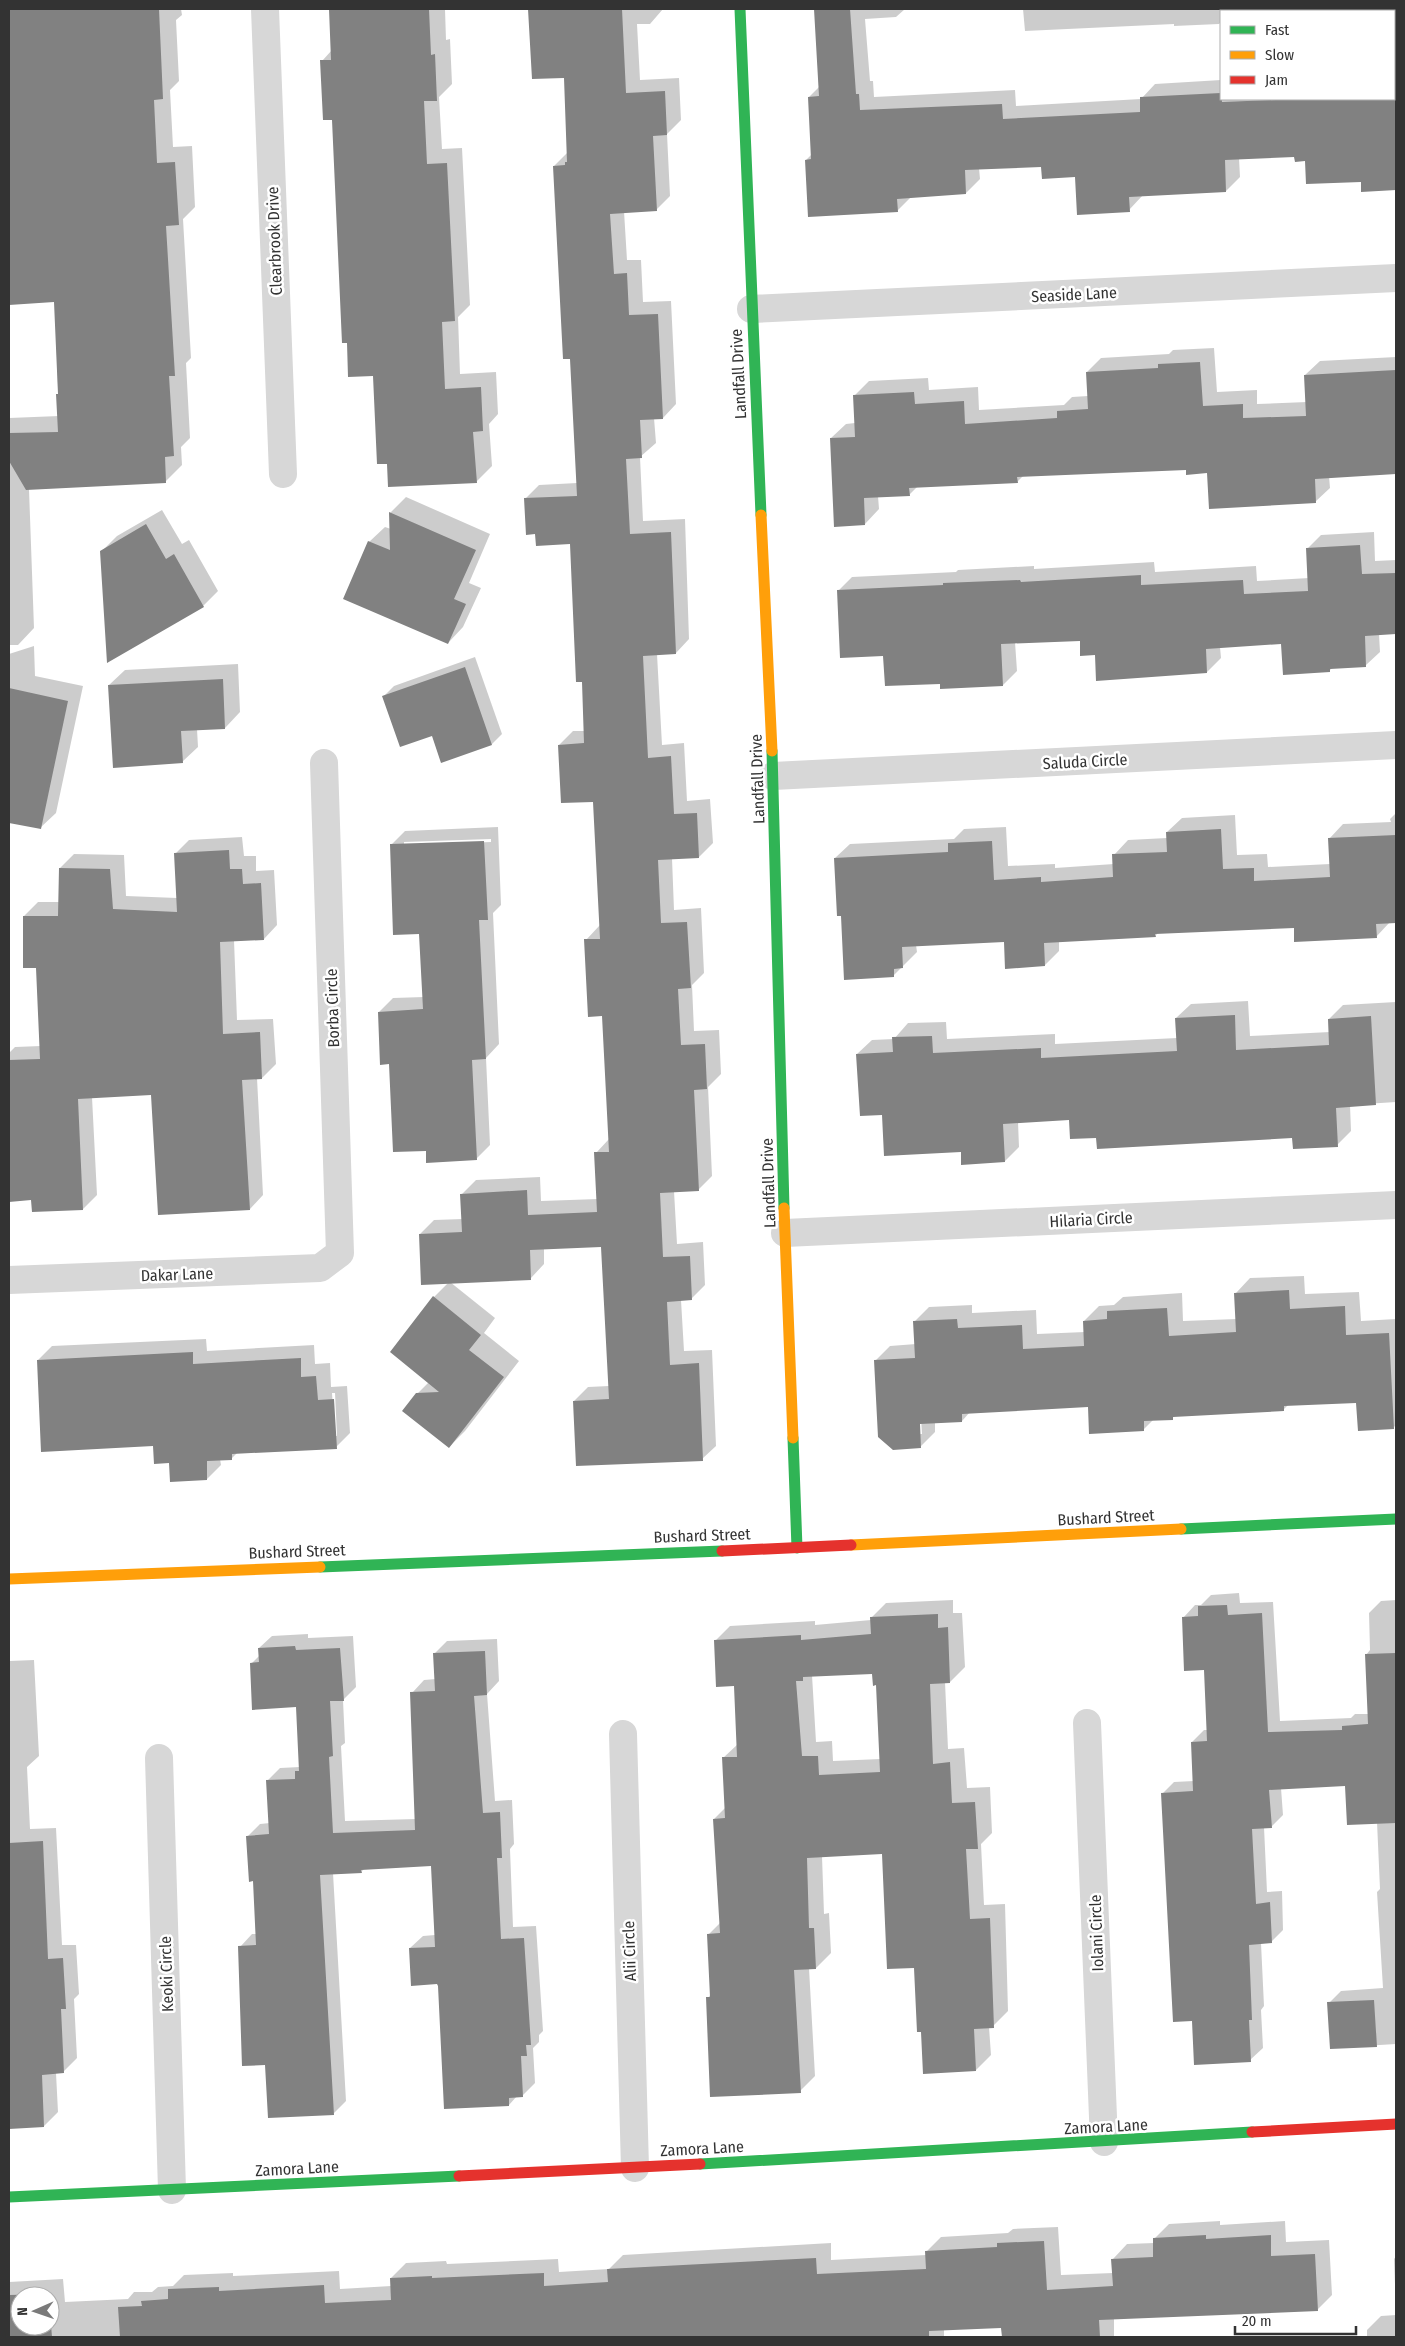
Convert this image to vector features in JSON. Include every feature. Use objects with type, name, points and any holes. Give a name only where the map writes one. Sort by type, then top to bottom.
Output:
[{"type":"street","name":"Clearbrook Drive","points":[[265,9],[283,474]]},
{"type":"street","name":"Landfall Drive","points":[[740,9],[751,310],[774,776],[785,1233],[797,1548]]},
{"type":"street","name":"Seaside Lane","points":[[751,310],[1396,278]]},
{"type":"street","name":"Saluda Circle","points":[[774,776],[1396,745]]},
{"type":"street","name":"Borba Circle","points":[[324,763],[340,1253]]},
{"type":"street","name":"Hilaria Circle","points":[[785,1233],[1396,1205]]},
{"type":"street","name":"Dakar Lane","points":[[9,1280],[320,1268],[340,1253]]},
{"type":"street","name":"Bushard Street","points":[[9,1579],[797,1548],[1396,1519]]},
{"type":"street","name":"Iolani Circle","points":[[1087,1723],[1104,2142]]},
{"type":"street","name":"Alii Circle","points":[[623,1734],[634,2168]]},
{"type":"street","name":"Keoki Circle","points":[[159,1758],[172,2190]]},
{"type":"street","name":"Zamora Lane","points":[[9,2197],[634,2168],[1396,2124]]},
{"type":"building","points":[[9,9],[159,9],[163,99],[154,100],[157,163],[175,162],[179,225],[166,226],[175,376],[169,376],[174,456],[165,457],[166,483],[26,490],[9,461],[9,433],[58,432],[56,394],[58,394],[54,302],[9,305]]},
{"type":"building","points":[[329,9],[429,9],[431,55],[435,54],[437,101],[424,101],[427,164],[447,163],[455,321],[442,322],[445,389],[481,387],[483,431],[473,432],[477,483],[388,487],[387,464],[377,464],[373,376],[348,377],[347,343],[342,343],[332,120],[323,120],[320,60],[331,60]]},
{"type":"building","points":[[528,9],[622,9],[626,93],[665,91],[667,135],[653,136],[657,211],[610,214],[614,274],[627,273],[629,315],[658,314],[663,419],[640,420],[642,458],[626,459],[630,534],[671,532],[676,654],[643,656],[648,758],[671,756],[674,814],[697,813],[699,858],[658,860],[661,923],[687,922],[691,988],[678,989],[681,1045],[705,1044],[707,1089],[694,1090],[699,1191],[660,1193],[663,1257],[690,1256],[692,1300],[667,1302],[670,1365],[699,1363],[703,1461],[576,1466],[573,1401],[609,1399],[601,1247],[530,1250],[531,1280],[421,1285],[419,1234],[462,1232],[460,1194],[527,1190],[528,1215],[597,1212],[594,1152],[609,1152],[602,1016],[588,1017],[584,939],[600,939],[593,802],[561,803],[558,745],[584,743],[582,682],[576,682],[570,544],[536,546],[535,534],[526,535],[524,498],[577,496],[570,359],[563,359],[553,166],[565,165],[565,162],[567,162],[564,78],[532,79]]},
{"type":"building","points":[[814,9],[850,9],[856,94],[859,94],[860,110],[1002,104],[1003,119],[1140,112],[1140,97],[1220,93],[1220,100],[1222,102],[1396,99],[1396,190],[1361,192],[1361,182],[1306,184],[1305,161],[1295,162],[1294,157],[1225,160],[1226,192],[1129,197],[1130,212],[1077,215],[1075,177],[1042,179],[1041,167],[965,170],[966,194],[897,199],[898,212],[808,217],[805,160],[811,159],[808,97],[819,96]]},
{"type":"building","points":[[1200,362],[1203,406],[1243,404],[1243,418],[1306,416],[1304,375],[1396,370],[1396,474],[1315,479],[1316,503],[1209,509],[1207,473],[1186,475],[1186,470],[1017,477],[1018,483],[909,488],[910,496],[864,498],[865,525],[834,527],[830,438],[855,437],[853,395],[914,392],[915,404],[964,401],[965,424],[1057,418],[1057,411],[1088,409],[1086,372],[1158,368],[1158,364]]},
{"type":"building","points":[[389,512],[476,550],[454,599],[466,604],[448,644],[343,599],[368,541],[390,550]]},
{"type":"building","points":[[146,524],[166,559],[174,554],[204,607],[107,663],[100,551]]},
{"type":"building","points":[[1360,545],[1362,574],[1396,573],[1396,634],[1365,636],[1366,667],[1330,669],[1330,672],[1283,675],[1281,644],[1206,649],[1207,673],[1096,681],[1095,655],[1080,656],[1080,641],[1001,644],[1003,686],[940,689],[940,684],[885,686],[883,656],[840,658],[837,590],[943,585],[943,583],[1020,580],[1021,582],[1141,575],[1141,585],[1243,580],[1244,594],[1308,591],[1306,548]]},
{"type":"building","points":[[465,667],[492,745],[441,763],[432,736],[400,747],[382,696]]},
{"type":"building","points":[[223,679],[225,729],[181,731],[183,763],[113,768],[108,685]]},
{"type":"building","points":[[9,688],[68,701],[41,829],[9,823]]},
{"type":"building","points":[[1221,829],[1223,869],[1254,868],[1254,881],[1330,877],[1328,838],[1396,835],[1396,923],[1376,924],[1377,938],[1294,942],[1294,928],[1155,934],[1156,937],[1044,943],[1045,966],[1005,969],[1004,942],[902,947],[903,968],[894,969],[894,977],[844,980],[841,916],[837,916],[834,858],[948,852],[948,843],[992,841],[994,880],[1041,877],[1041,882],[1113,877],[1112,854],[1167,852],[1166,832]]},
{"type":"building","points":[[484,841],[488,920],[479,920],[486,1059],[472,1060],[477,1160],[426,1163],[426,1151],[393,1152],[389,1064],[380,1065],[378,1012],[423,1009],[419,934],[393,935],[390,844]]},
{"type":"building","points":[[229,850],[230,869],[242,869],[243,884],[261,883],[264,940],[220,942],[223,1034],[260,1032],[262,1079],[242,1080],[250,1210],[158,1215],[151,1095],[78,1099],[83,1210],[32,1212],[31,1200],[9,1202],[9,1060],[40,1059],[36,968],[23,968],[23,916],[58,916],[59,868],[110,869],[113,909],[177,912],[174,853]]},
{"type":"building","points":[[1235,1015],[1236,1050],[1329,1045],[1328,1019],[1371,1016],[1376,1105],[1336,1108],[1338,1147],[1293,1149],[1292,1138],[1097,1149],[1096,1138],[1070,1139],[1069,1120],[1003,1124],[1005,1162],[961,1165],[961,1152],[884,1156],[882,1115],[860,1116],[856,1054],[893,1052],[892,1037],[932,1036],[933,1053],[1041,1048],[1041,1058],[1177,1051],[1175,1018]]},
{"type":"building","points":[[1289,1290],[1290,1309],[1345,1306],[1346,1335],[1389,1333],[1394,1429],[1358,1431],[1356,1403],[1284,1406],[1284,1411],[1173,1417],[1173,1420],[1144,1421],[1144,1431],[1089,1434],[1088,1407],[962,1414],[962,1422],[920,1424],[921,1448],[893,1450],[878,1437],[874,1360],[915,1358],[913,1321],[957,1319],[958,1328],[1022,1325],[1023,1349],[1084,1346],[1083,1321],[1107,1319],[1107,1311],[1167,1308],[1169,1336],[1236,1332],[1234,1293]]},
{"type":"building","points":[[433,1296],[481,1335],[469,1350],[504,1377],[449,1448],[402,1411],[416,1393],[439,1392],[390,1352]]},
{"type":"building","points":[[193,1352],[193,1364],[301,1358],[301,1377],[316,1376],[318,1400],[334,1399],[337,1449],[232,1454],[232,1460],[207,1461],[207,1480],[170,1482],[169,1463],[154,1464],[153,1446],[41,1452],[37,1360]]},
{"type":"building","points":[[1227,1605],[1228,1615],[1262,1613],[1268,1732],[1342,1730],[1342,1726],[1368,1724],[1365,1654],[1396,1653],[1396,1823],[1347,1825],[1345,1786],[1269,1790],[1272,1828],[1252,1829],[1256,1904],[1270,1902],[1272,1943],[1249,1945],[1252,2020],[1249,2020],[1251,2062],[1194,2065],[1192,2021],[1173,2022],[1161,1793],[1193,1791],[1191,1742],[1207,1741],[1204,1670],[1184,1671],[1182,1617],[1198,1616],[1198,1606]]},
{"type":"building","points":[[938,1614],[938,1628],[948,1627],[950,1683],[930,1684],[933,1764],[950,1762],[952,1803],[975,1802],[978,1849],[966,1849],[970,1919],[990,1918],[994,2028],[974,2029],[976,2071],[923,2074],[921,2032],[917,2032],[914,1968],[887,1969],[882,1854],[807,1858],[809,1928],[814,1928],[816,1969],[794,1970],[801,2093],[710,2097],[706,1997],[710,1997],[707,1934],[720,1933],[713,1819],[725,1818],[722,1757],[737,1757],[734,1686],[716,1687],[714,1640],[801,1635],[801,1640],[871,1634],[870,1617]],"holes":[[[872,1674],[873,1686],[876,1685],[880,1772],[819,1775],[818,1756],[802,1756],[796,1681],[803,1681],[803,1677]]]},
{"type":"building","points":[[295,1646],[296,1650],[340,1648],[344,1701],[330,1701],[333,1756],[329,1757],[333,1833],[415,1830],[410,1692],[435,1691],[433,1653],[485,1651],[487,1695],[474,1696],[483,1813],[500,1812],[502,1858],[497,1858],[501,1939],[524,1938],[531,2045],[526,2045],[527,2056],[521,2056],[523,2097],[509,2098],[509,2106],[444,2109],[438,1986],[437,1984],[411,1986],[409,1948],[435,1947],[431,1866],[361,1870],[362,1873],[320,1875],[334,2115],[268,2118],[265,2065],[242,2066],[238,1946],[256,1945],[253,1881],[249,1882],[246,1836],[269,1834],[266,1780],[295,1779],[295,1771],[299,1771],[296,1707],[252,1710],[250,1663],[259,1662],[258,1648]]},
{"type":"building","points":[[43,1841],[48,1959],[63,1958],[66,2009],[61,2009],[64,2073],[42,2075],[44,2127],[9,2129],[9,1843]]},
{"type":"building","points":[[1374,2000],[1377,2047],[1330,2049],[1327,2002]]},
{"type":"building","points":[[1206,2235],[1206,2239],[1271,2235],[1271,2256],[1315,2254],[1318,2311],[1099,2320],[1100,2337],[1002,2337],[1001,2328],[929,2331],[929,2337],[120,2337],[118,2307],[142,2306],[141,2301],[168,2299],[168,2289],[219,2287],[219,2291],[324,2285],[325,2303],[391,2300],[390,2278],[544,2273],[544,2286],[608,2282],[607,2269],[816,2258],[817,2274],[926,2269],[925,2251],[997,2247],[997,2243],[1044,2241],[1047,2290],[1113,2286],[1111,2259],[1153,2257],[1153,2238]]},
{"type":"building","points":[[9,2295],[10,2336],[52,2337],[9,2337]]},
{"type":"traffic: fast","points":[[740,9],[761,515]]},
{"type":"traffic: fast","points":[[772,751],[784,1208]]},
{"type":"traffic: fast","points":[[793,1438],[797,1548]]},
{"type":"traffic: fast","points":[[1181,1529],[1396,1519]]},
{"type":"traffic: fast","points":[[320,1567],[722,1551]]},
{"type":"traffic: fast","points":[[700,2164],[1252,2132]]},
{"type":"traffic: fast","points":[[9,2197],[459,2176]]},
{"type":"traffic: slow","points":[[761,515],[772,751]]},
{"type":"traffic: slow","points":[[784,1208],[793,1438]]},
{"type":"traffic: slow","points":[[851,1545],[1181,1529]]},
{"type":"traffic: slow","points":[[9,1579],[320,1567]]},
{"type":"traffic: jam","points":[[722,1551],[851,1545]]},
{"type":"traffic: jam","points":[[1252,2132],[1396,2124]]},
{"type":"traffic: jam","points":[[459,2176],[700,2164]]}]
